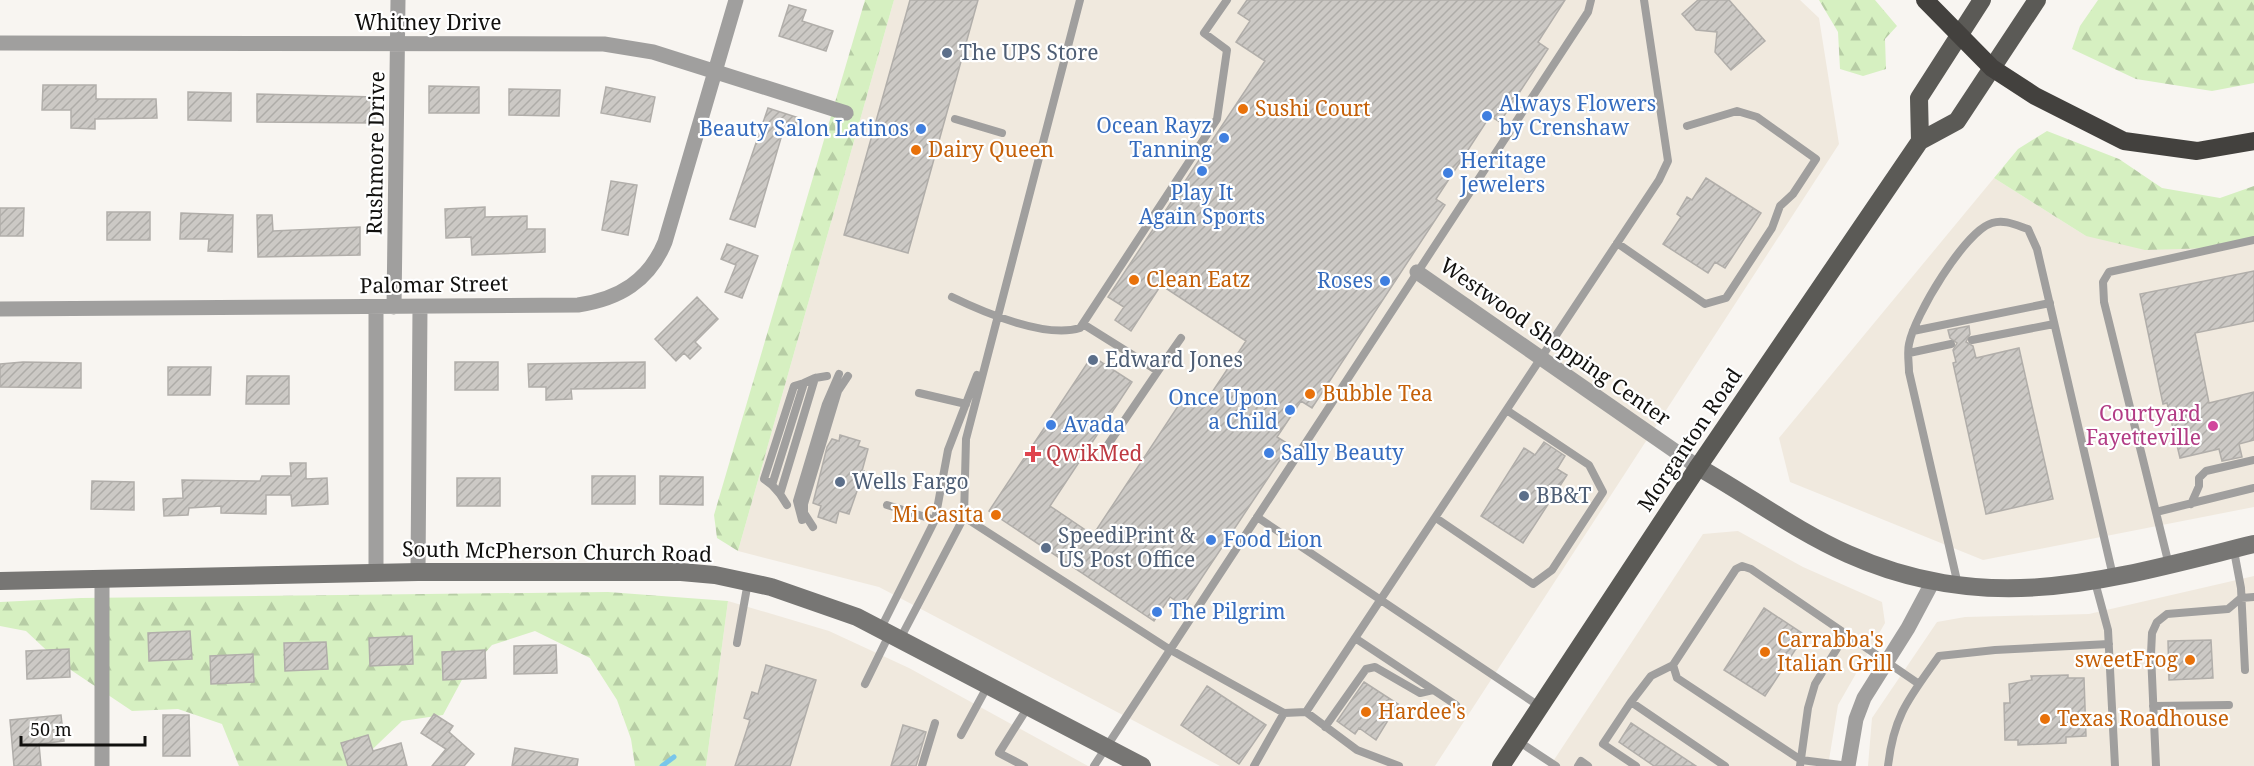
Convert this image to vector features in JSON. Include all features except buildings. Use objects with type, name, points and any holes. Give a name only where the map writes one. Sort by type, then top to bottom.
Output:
[{"type":"highway","points":[[1924,0],[1992,68],[2035,96],[2124,141],[2197,151],[2254,141]]},
{"type":"main road","points":[[1920,141],[1919,98],[1982,0]]},
{"type":"main road","name":"Morganton Road","points":[[1501,766],[1698,467],[1920,141],[1958,121],[2037,0]]},
{"type":"main road","points":[[1698,467],[1846,553],[1932,583],[2022,589],[2095,582],[2254,544]]},
{"type":"main road","name":"South McPherson Church Road","points":[[0,581],[418,572],[681,572],[715,575],[814,600],[890,634],[1142,766]]},
{"type":"street","name":"Rushmore Drive","points":[[394,307],[398,0]]},
{"type":"street","name":"Palomar Street","points":[[0,309],[578,305],[601,301],[631,287],[648,272],[660,253],[736,0]]},
{"type":"street","name":"Whitney Drive","points":[[0,43],[604,44],[653,52],[846,113]]},
{"type":"street","name":"Westwood Shopping Center","points":[[1417,272],[1698,467]]},
{"type":"street","points":[[376,307],[376,573]]},
{"type":"street","points":[[418,572],[420,307]]},
{"type":"street","points":[[102,579],[102,766]]},
{"type":"street","points":[[1849,766],[1856,719],[1870,687],[1932,583]]},
{"type":"lane","points":[[890,634],[963,517],[966,439],[1080,0]]},
{"type":"lane","points":[[952,297],[996,317],[1067,332],[1080,328],[1217,119],[1227,50],[1204,33],[1227,0]]},
{"type":"lane","points":[[1094,766],[1588,12],[1591,0]]},
{"type":"lane","points":[[1306,712],[1508,411],[1659,180],[1668,161],[1644,0]]},
{"type":"lane","points":[[1617,243],[1705,304],[1726,298],[1772,228],[1780,207],[1816,159],[1757,117],[1737,111],[1687,126]]},
{"type":"lane","points":[[956,118],[1002,133]]},
{"type":"lane","points":[[1958,586],[1910,372],[1909,353],[1919,313],[1960,250],[1983,227],[2002,221],[2028,229],[2037,249],[2114,578]]},
{"type":"lane","points":[[2169,565],[2104,302],[2103,282],[2109,272],[2254,240]]},
{"type":"lane","points":[[1913,331],[2050,303]]},
{"type":"lane","points":[[1083,324],[1158,371]]},
{"type":"lane","points":[[1972,340],[2054,324]]},
{"type":"lane","points":[[1107,446],[1181,338]]},
{"type":"lane","points":[[1909,353],[1951,344]]},
{"type":"lane","points":[[865,684],[890,634],[935,520],[948,450],[989,345]]},
{"type":"lane","points":[[803,521],[797,501],[826,404],[844,375],[804,504],[804,513],[813,527]]},
{"type":"lane","points":[[787,505],[772,485],[804,383],[827,376]]},
{"type":"lane","points":[[780,494],[815,378]]},
{"type":"lane","points":[[919,393],[966,404]]},
{"type":"lane","points":[[1436,518],[1533,584],[1552,570],[1603,492],[1589,465],[1508,411]]},
{"type":"lane","points":[[2191,504],[2199,486],[2199,478],[2206,471],[2254,460]]},
{"type":"lane","points":[[2156,512],[2254,488]]},
{"type":"lane","points":[[887,504],[935,520]]},
{"type":"lane","points":[[963,517],[1169,649],[1284,713],[1306,712],[1356,750],[1399,766]]},
{"type":"lane","points":[[1257,517],[1540,707]]},
{"type":"lane","points":[[2233,549],[2241,598],[2246,670]]},
{"type":"lane","points":[[1636,766],[1603,744],[1651,676],[1674,665],[1736,569],[1742,566],[1919,684]]},
{"type":"lane","points":[[737,643],[748,582]]},
{"type":"lane","points":[[2095,582],[2109,645],[2115,766]]},
{"type":"lane","points":[[2156,766],[2152,633],[2157,622],[2167,614],[2228,609],[2241,598],[2254,597]]},
{"type":"lane","points":[[1800,763],[1808,708],[1815,684],[1846,634]]},
{"type":"lane","points":[[1355,639],[1456,705]]},
{"type":"lane","points":[[1888,766],[1894,727],[1919,684],[1939,656],[2109,645]]},
{"type":"lane","points":[[1674,665],[1677,678],[1800,763],[1849,766]]},
{"type":"lane","points":[[1325,727],[1366,669],[1375,667],[1420,693],[1432,690]]},
{"type":"lane","points":[[961,735],[988,685]]},
{"type":"lane","points":[[1631,702],[1725,766]]},
{"type":"lane","points":[[2153,706],[2229,705]]},
{"type":"lane","points":[[1024,766],[999,753],[1028,706]]},
{"type":"lane","points":[[1254,766],[1284,713]]},
{"type":"lane","points":[[922,766],[935,723]]},
{"type":"lane","points":[[1518,741],[1556,766]]},
{"type":"lane","points":[[1578,766],[1581,761],[1588,766]]},
{"type":"shaded area","points":[[894,0],[1800,0],[1819,18],[1839,144],[1435,766],[1220,766],[879,587],[738,551]]},
{"type":"shaded area","points":[[1994,178],[2086,236],[2254,221],[2254,507],[1983,560],[1790,482],[1779,438]]},
{"type":"shaded area","points":[[1738,531],[1803,567],[1882,602],[1885,623],[1838,705],[1828,766],[1550,766],[1703,534]]},
{"type":"shaded area","points":[[2254,576],[2254,766],[1868,766],[1872,718],[1937,622],[1965,617],[2089,614]]},
{"type":"shaded area","points":[[728,601],[829,631],[909,668],[1088,766],[706,766]]},
{"type":"green space","points":[[865,0],[894,0],[738,551],[717,538],[714,515]]},
{"type":"green space","points":[[1819,0],[1875,0],[1897,26],[1885,39],[1886,69],[1863,76],[1840,69],[1838,32]]},
{"type":"green space","points":[[2098,0],[2254,0],[2254,83],[2212,91],[2136,79],[2072,49],[2080,26]]},
{"type":"green space","points":[[2047,131],[2119,159],[2162,188],[2220,198],[2254,186],[2254,241],[2213,248],[2145,250],[2086,236],[1994,178],[2018,149]]},
{"type":"green space","points":[[608,592],[728,601],[706,766],[635,766],[631,739],[617,700],[590,658],[535,631],[492,645],[464,676],[443,715],[402,721],[355,766],[239,766],[222,724],[178,709],[132,711],[59,662],[26,631],[0,626],[0,602],[81,598]]},
{"type":"waterway","points":[[662,766],[674,757]]},
{"type":"place","name":"The UPS Store","points":[[947,53]]},
{"type":"place","name":"Sushi Court","points":[[1243,109]]},
{"type":"place","name":"Always Flowers by Crenshaw","points":[[1487,116]]},
{"type":"place","name":"Beauty Salon Latinos","points":[[921,129]]},
{"type":"place","name":"Ocean Rayz Tanning","points":[[1224,138]]},
{"type":"place","name":"Dairy Queen","points":[[916,150]]},
{"type":"place","name":"Play It Again Sports","points":[[1202,171]]},
{"type":"place","name":"Heritage Jewelers","points":[[1448,173]]},
{"type":"place","name":"Clean Eatz","points":[[1134,280]]},
{"type":"place","name":"Roses","points":[[1385,281]]},
{"type":"place","name":"Edward Jones","points":[[1093,360]]},
{"type":"place","name":"Bubble Tea","points":[[1310,394]]},
{"type":"place","name":"Once Upon a Child","points":[[1290,410]]},
{"type":"place","name":"Avada","points":[[1051,425]]},
{"type":"place","name":"Courtyard Fayetteville","points":[[2213,426]]},
{"type":"place","name":"Sally Beauty","points":[[1269,453]]},
{"type":"place","name":"QwikMed","points":[[1033,454]]},
{"type":"place","name":"Wells Fargo","points":[[840,482]]},
{"type":"place","name":"BB&T","points":[[1524,496]]},
{"type":"place","name":"Mi Casita","points":[[996,515]]},
{"type":"place","name":"Food Lion","points":[[1211,540]]},
{"type":"place","name":"SpeediPrint & US Post Office","points":[[1046,548]]},
{"type":"place","name":"The Pilgrim","points":[[1157,612]]},
{"type":"place","name":"Carrabba's Italian Grill","points":[[1765,652]]},
{"type":"place","name":"sweetFrog","points":[[2190,660]]},
{"type":"place","name":"Hardee's","points":[[1366,712]]},
{"type":"place","name":"Texas Roadhouse","points":[[2045,719]]}]
